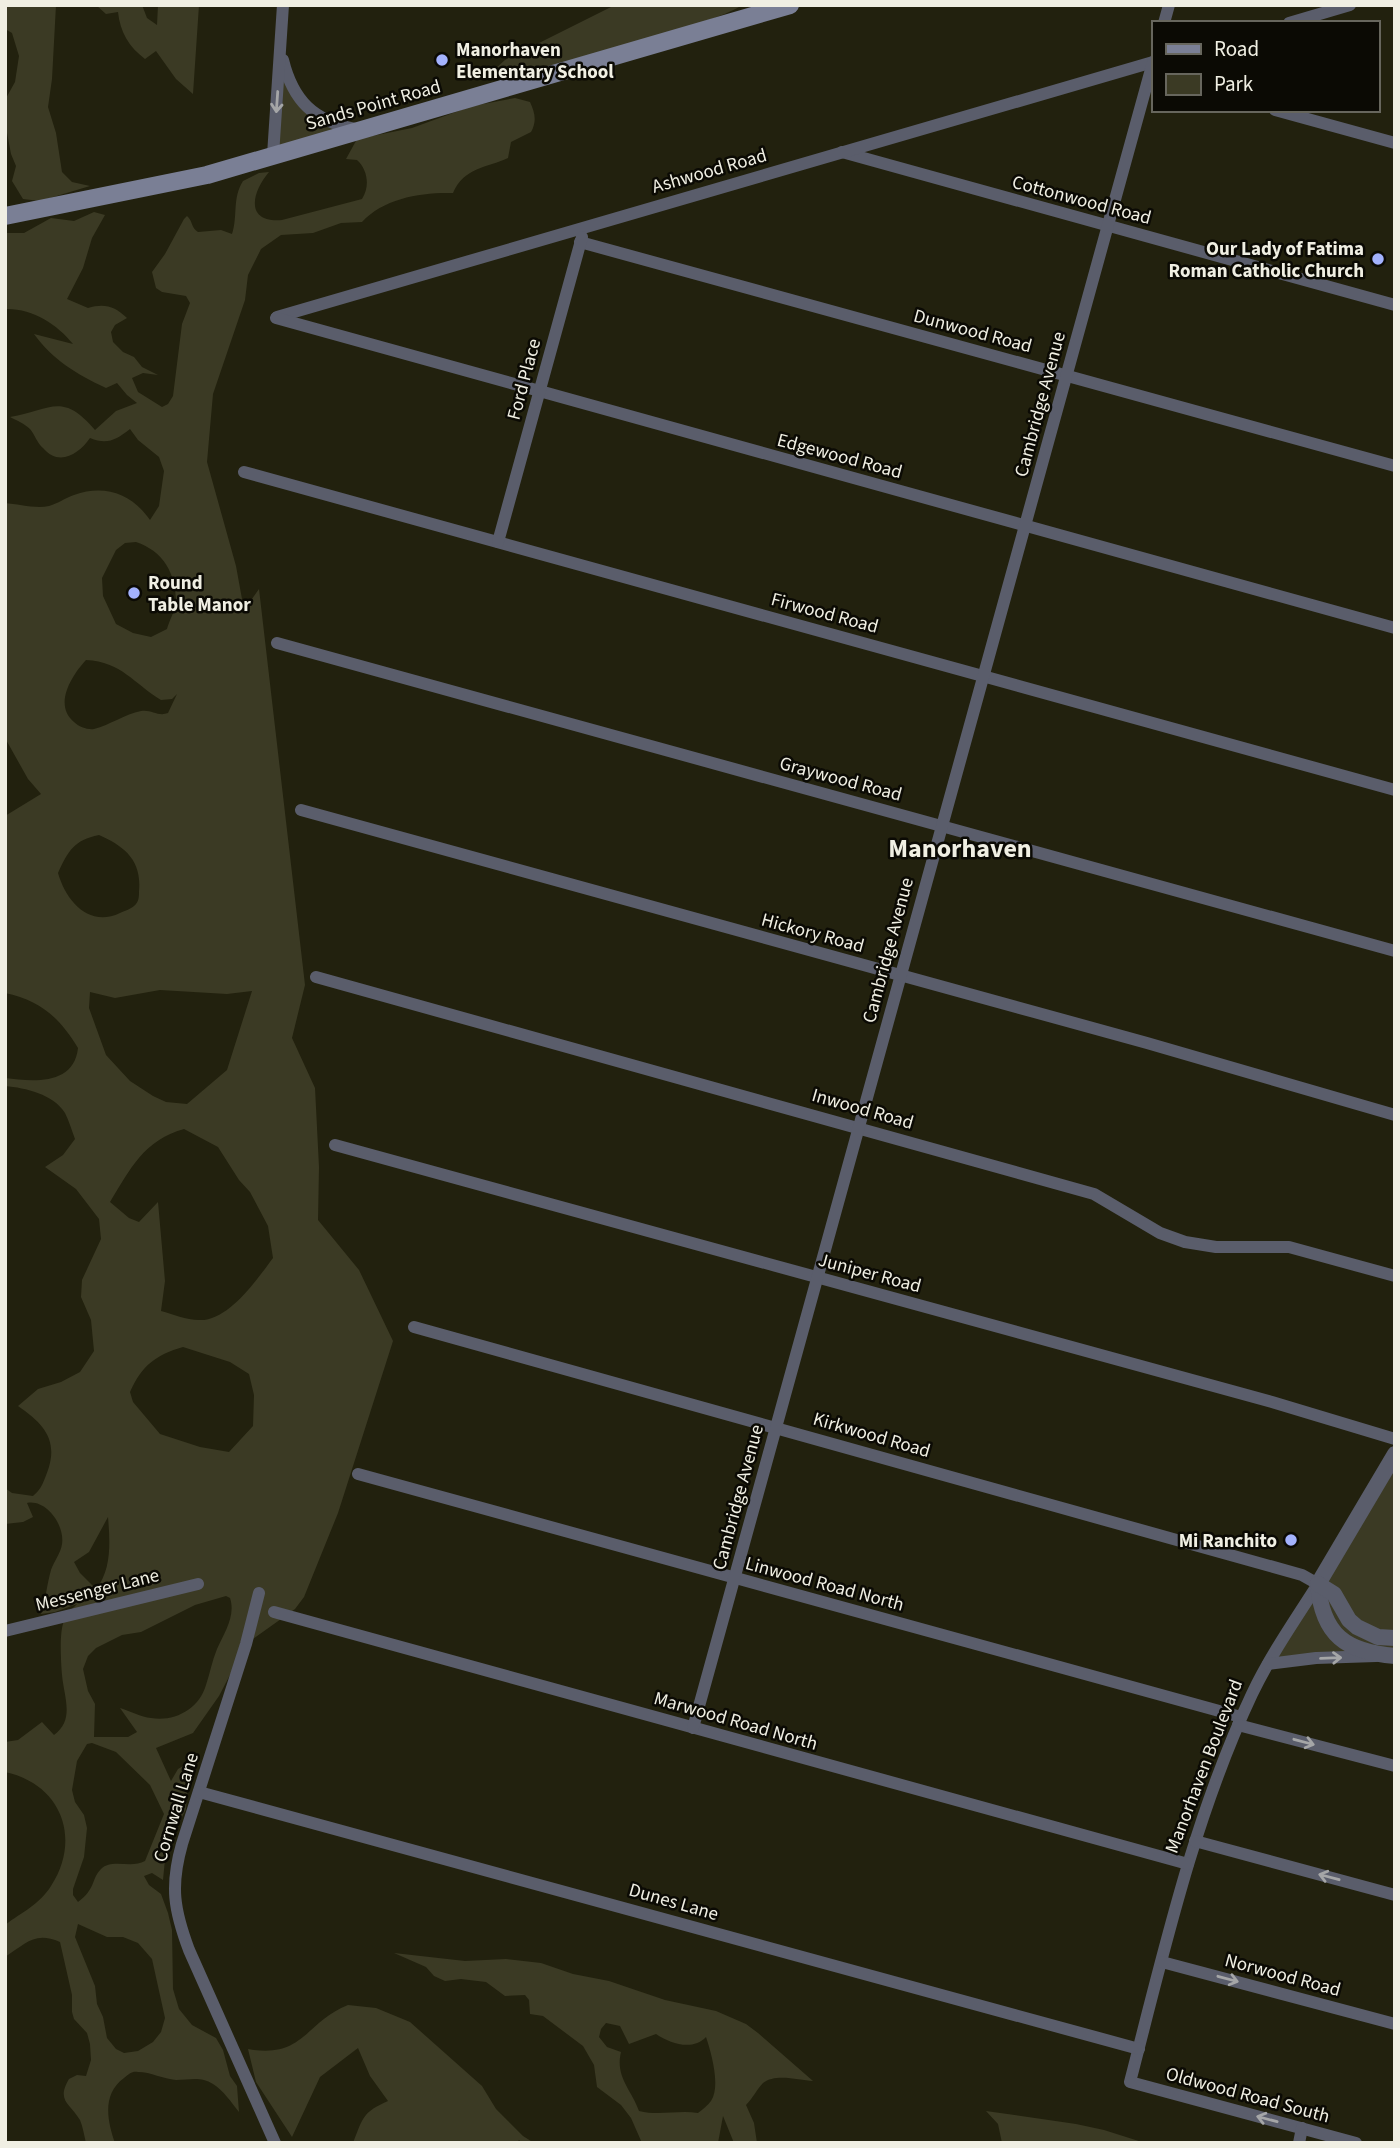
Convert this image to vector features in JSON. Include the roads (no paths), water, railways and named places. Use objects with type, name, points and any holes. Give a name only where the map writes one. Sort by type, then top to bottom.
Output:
[{"type":"main road","name":"Sands Point Road","points":[[5,216],[183,180],[790,5]]},
{"type":"street","points":[[273,155],[283,5]]},
{"type":"street","points":[[1296,21],[1350,5]]},
{"type":"street","points":[[280,49],[292,86],[302,101],[326,122],[358,130]]},
{"type":"street","name":"Ashwood Road","points":[[276,318],[841,152],[1152,71]]},
{"type":"street","name":"Cambridge Avenue","points":[[693,1728],[1152,71]]},
{"type":"street","points":[[1282,112],[1395,143]]},
{"type":"street","name":"Cottonwood Road","points":[[841,152],[1395,305]]},
{"type":"street","name":"Ford Place","points":[[498,542],[585,227]]},
{"type":"street","name":"Dunwood Road","points":[[580,242],[1395,466]]},
{"type":"street","name":"Edgewood Road","points":[[276,318],[1395,628]]},
{"type":"street","name":"Firwood Road","points":[[244,472],[1395,790]]},
{"type":"street","name":"Graywood Road","points":[[277,643],[1395,951]]},
{"type":"street","name":"Hickory Road","points":[[301,810],[1147,1043],[1395,1115]]},
{"type":"street","name":"Inwood Road","points":[[316,977],[1094,1194],[1160,1233],[1185,1242],[1216,1247],[1289,1247],[1395,1276]]},
{"type":"street","name":"Juniper Road","points":[[335,1144],[1272,1402],[1395,1439]]},
{"type":"street","name":"Kirkwood Road","points":[[414,1327],[1302,1575],[1318,1584]]},
{"type":"street","name":"Manorhaven Boulevard","points":[[1130,2082],[1195,1841],[1240,1721],[1268,1664],[1395,1454]]},
{"type":"street","name":"Linwood Road North","points":[[358,1474],[1391,1762]]},
{"type":"street","name":"Messenger Lane","points":[[5,1631],[198,1584]]},
{"type":"street","points":[[1318,1584],[1334,1594],[1343,1612],[1357,1627],[1378,1637],[1395,1638]]},
{"type":"street","points":[[1318,1584],[1322,1612],[1339,1639],[1356,1649],[1395,1656]]},
{"type":"street","name":"Cornwall Lane","points":[[259,1594],[175,1871],[174,1898],[189,1950],[275,2143]]},
{"type":"street","name":"Marwood Road North","points":[[274,1612],[1188,1864]]},
{"type":"street","points":[[1268,1664],[1316,1658],[1395,1656]]},
{"type":"street","name":"Dunes Lane","points":[[199,1792],[1139,2049]]},
{"type":"street","points":[[1195,1841],[1395,1895]]},
{"type":"street","name":"Norwood Road","points":[[1162,1962],[1395,2024]]},
{"type":"street","name":"Oldwood Road South","points":[[1130,2082],[1356,2143]]},
{"type":"street","points":[[1299,2143],[1302,2128]]},
{"type":"place","name":"Manorhaven Elementary School","points":[[442,60]]},
{"type":"place","name":"Our Lady of Fatima Roman Catholic Church","points":[[1378,259]]},
{"type":"place","name":"Round Table Manor","points":[[134,593]]},
{"type":"place","name":"Mi Ranchito","points":[[1291,1540]]},
{"type":"district","name":"Manorhaven","points":[[960,848]]}]
